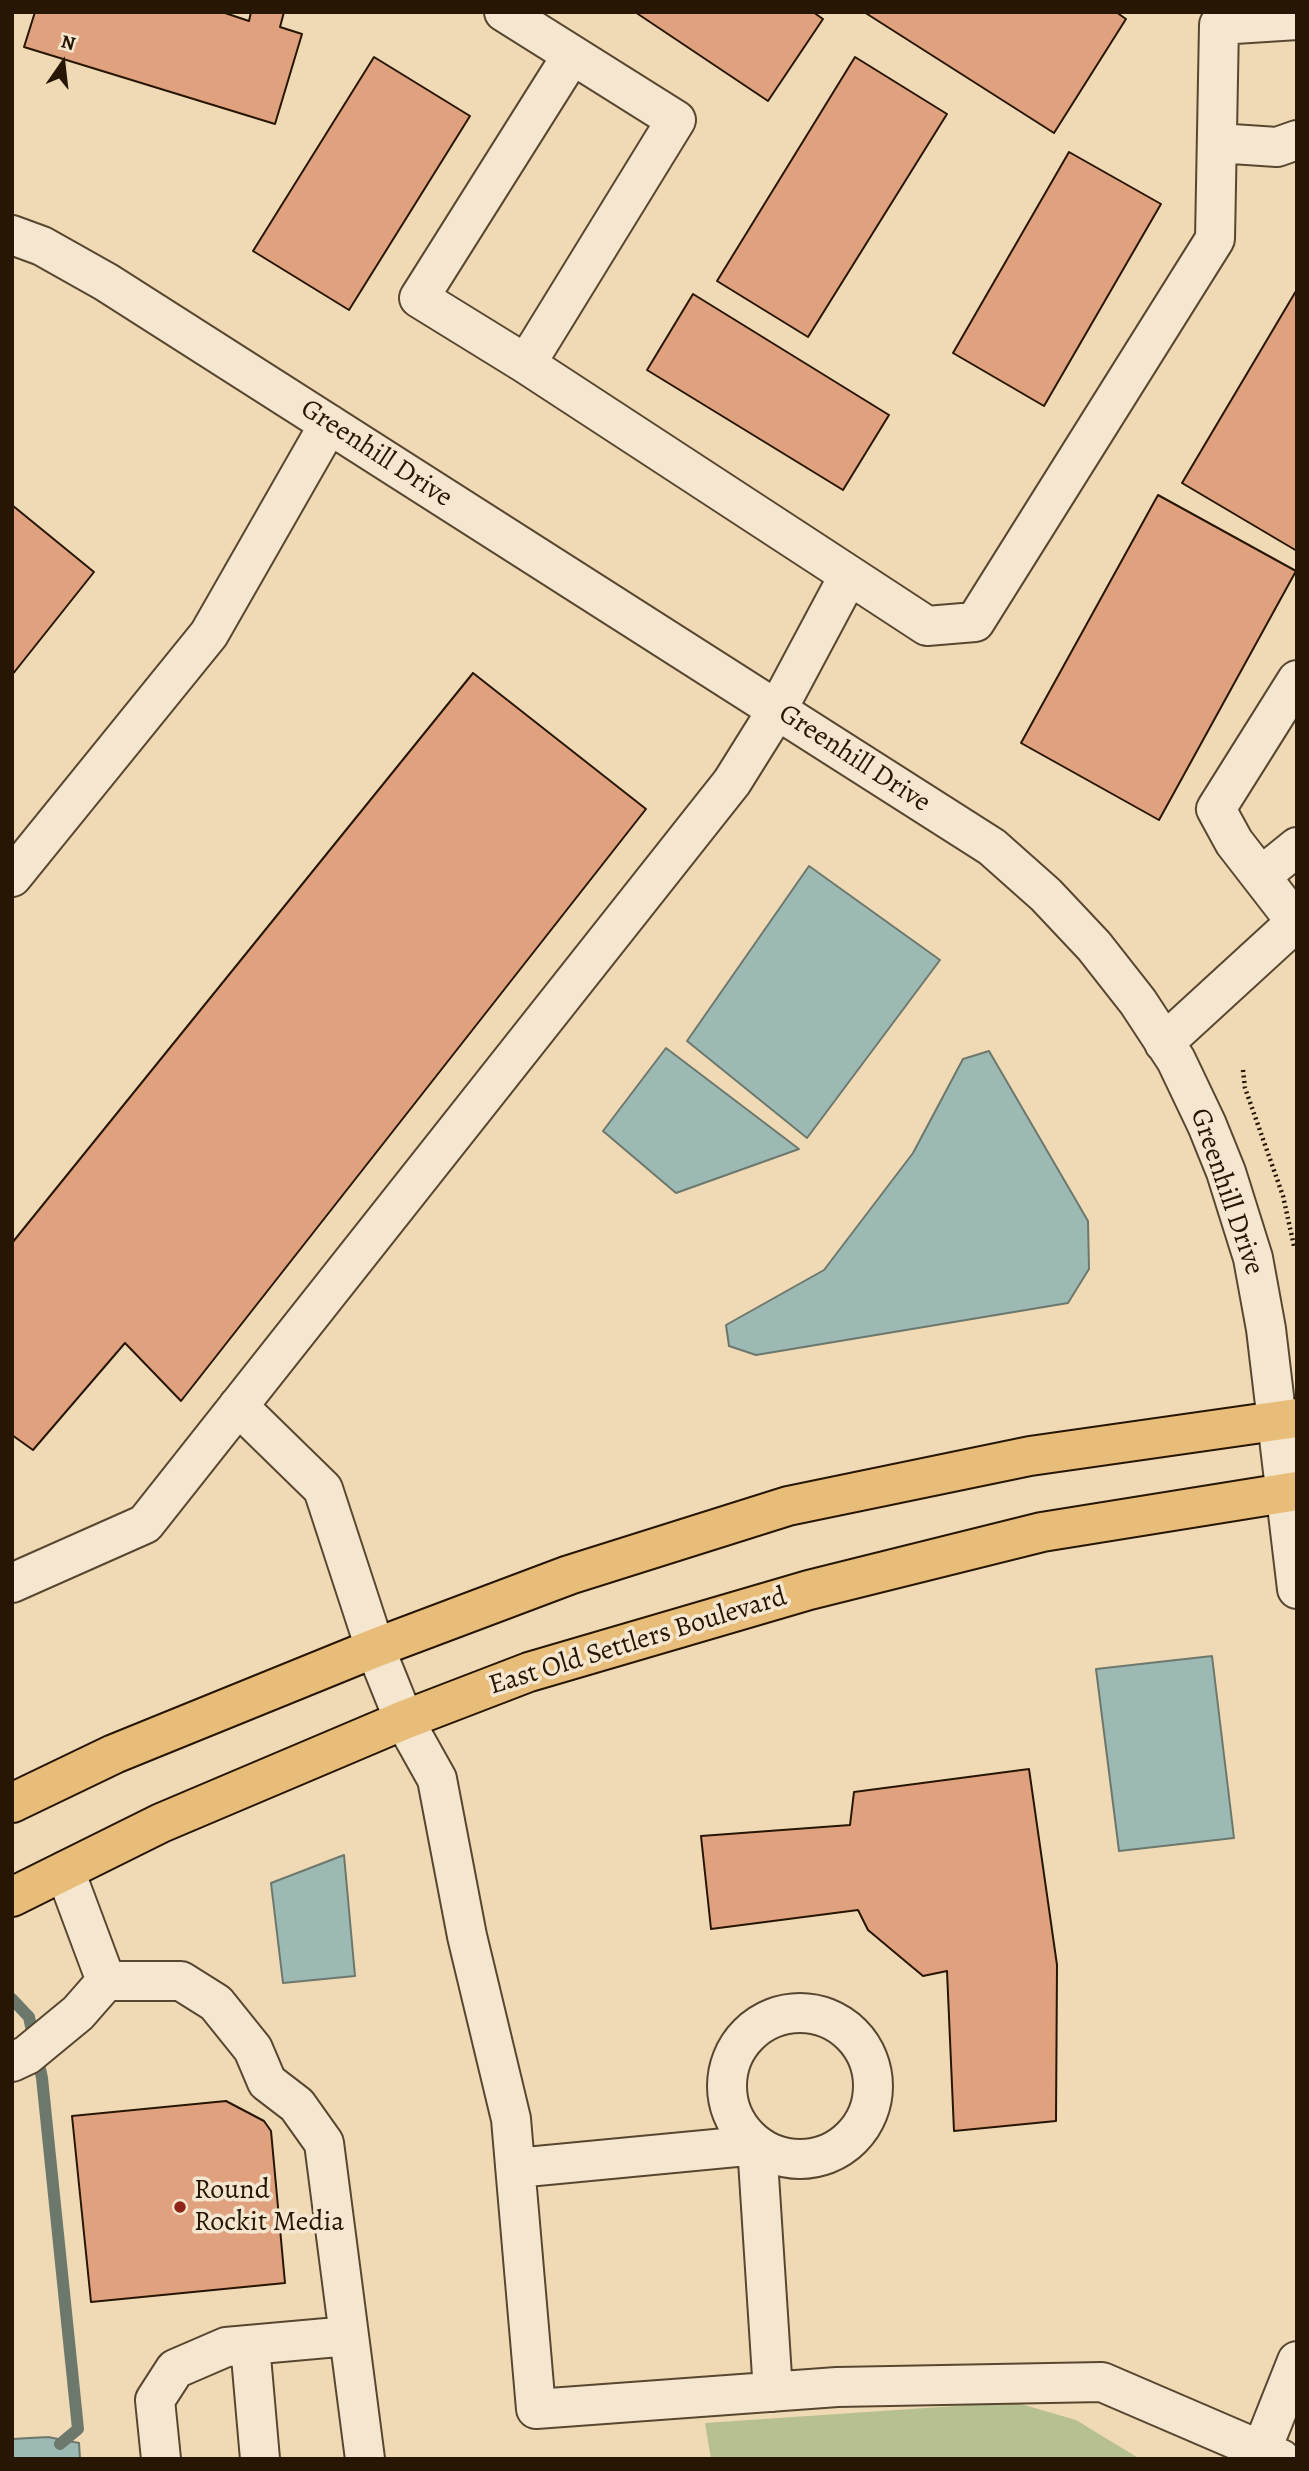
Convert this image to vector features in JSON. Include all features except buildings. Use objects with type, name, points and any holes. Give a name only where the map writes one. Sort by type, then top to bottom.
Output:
[{"type":"main road","points":[[12,1803],[114,1754],[375,1648],[569,1575],[788,1506],[1030,1456],[1286,1419]]},
{"type":"main road","name":"East Old Settlers Boulevard","points":[[12,1897],[161,1824],[404,1720],[529,1672],[809,1590],[1042,1531],[1290,1492]]},
{"type":"street","points":[[503,12],[676,120],[526,364]]},
{"type":"street","points":[[572,55],[419,298],[526,364],[927,626],[975,622],[1215,239],[1219,25],[1297,20]]},
{"type":"street","points":[[1217,143],[1277,147],[1297,141]]},
{"type":"street","name":"Greenhill Drive","points":[[12,235],[43,246],[106,282],[330,424],[992,847],[1046,895],[1094,946],[1164,1043],[1207,1125],[1253,1258],[1286,1419],[1297,1589]]},
{"type":"street","points":[[12,877],[209,635],[330,424]]},
{"type":"street","points":[[12,1583],[145,1524],[732,782],[777,710],[849,575]]},
{"type":"street","points":[[1164,1043],[1296,922],[1234,842],[1216,809],[1297,680]]},
{"type":"street","points":[[1261,876],[1297,847]]},
{"type":"street","points":[[237,1406],[323,1489],[375,1648],[404,1720],[437,1779],[467,1936],[511,2119],[536,2409],[837,2387],[1102,2382],[1267,2456],[1297,2361]]},
{"type":"street","points":[[65,1871],[106,1981]]},
{"type":"street","points":[[12,2062],[27,2055],[78,2013],[106,1981],[181,1981],[216,2004],[253,2049],[267,2082],[297,2105],[324,2143],[365,2459]]},
{"type":"street","points":[[516,2168],[757,2145],[773,2392]]},
{"type":"street","points":[[161,2459],[155,2400],[175,2369],[226,2347],[349,2336]]},
{"type":"street","points":[[250,2345],[260,2459]]},
{"type":"path","points":[[1243,1070],[1245,1088],[1283,1196],[1297,1257]]},
{"type":"green space","points":[[1014,2402],[1076,2420],[1140,2459],[711,2459],[705,2423]]},
{"type":"water","points":[[809,866],[940,960],[807,1138],[687,1041]]},
{"type":"water","points":[[666,1048],[799,1149],[676,1193],[603,1131]]},
{"type":"water","points":[[989,1051],[1088,1221],[1089,1269],[1068,1303],[756,1355],[729,1346],[726,1325],[824,1270],[913,1153],[963,1059]]},
{"type":"water","points":[[1212,1656],[1234,1838],[1119,1851],[1096,1669]]},
{"type":"water","points":[[344,1855],[355,1976],[283,1983],[271,1883]]},
{"type":"water","points":[[48,2437],[79,2443],[80,2459],[12,2459],[12,2439]]},
{"type":"waterway","points":[[12,1999],[29,2017],[42,2078],[78,2429],[60,2444]]},
{"type":"place","name":"Round Rockit Media","points":[[180,2207]]}]
